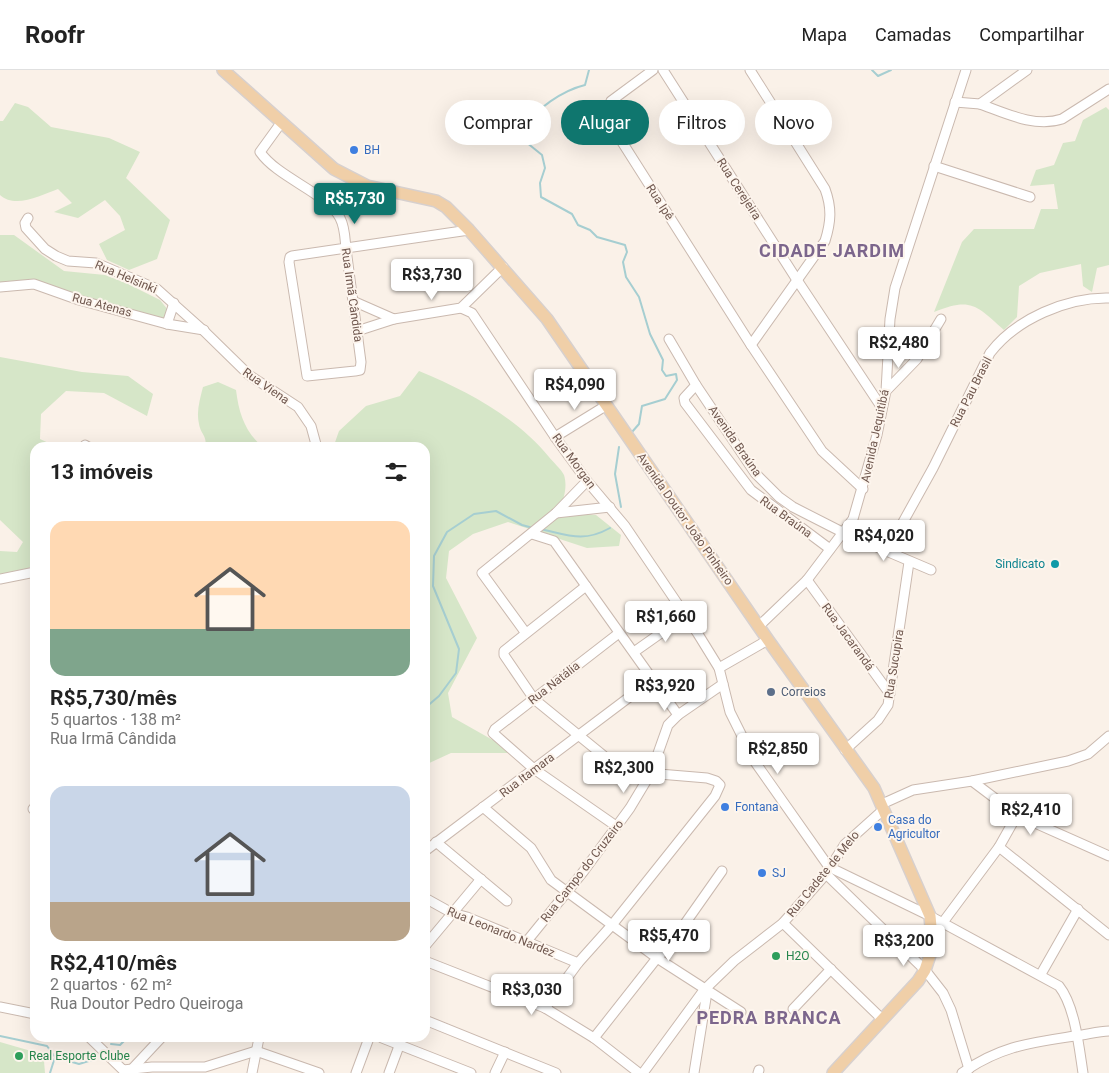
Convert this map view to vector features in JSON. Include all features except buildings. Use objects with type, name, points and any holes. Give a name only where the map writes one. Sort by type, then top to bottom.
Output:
[{"type":"main road","name":"Avenida Doutor João Pinheiro","points":[[223,70],[334,169],[367,186],[436,201],[446,207],[469,230],[547,318],[768,640],[874,788],[930,916],[932,936],[930,955],[925,970],[834,1073]]},
{"type":"street","name":"Rua Ipê","points":[[653,70],[611,101],[608,112],[610,123],[751,345],[822,451],[864,490]]},
{"type":"street","name":"Rua Cerejeira","points":[[663,70],[797,280],[882,408]]},
{"type":"street","points":[[750,70],[817,175],[830,203],[831,221],[825,241],[751,345]]},
{"type":"street","name":"Avenida Jequitibá","points":[[759,626],[807,580],[844,533],[853,519],[864,490],[886,391],[890,319],[895,288],[966,70]]},
{"type":"street","points":[[980,104],[1027,70]]},
{"type":"street","points":[[955,102],[980,104],[1009,114],[1042,122],[1053,122],[1062,119],[1109,90]]},
{"type":"street","name":"Rua Irmã Cândida","points":[[281,123],[260,152],[274,166],[330,206],[340,219],[346,249],[361,362],[360,370],[307,376],[288,262],[292,256],[346,249]]},
{"type":"street","points":[[934,166],[1030,197]]},
{"type":"street","name":"Rua Helsinki","points":[[28,218],[25,223],[26,228],[45,249],[68,261],[96,262],[157,289],[204,330]]},
{"type":"street","points":[[346,249],[469,230]]},
{"type":"street","points":[[357,331],[394,319],[461,308],[503,268]]},
{"type":"street","name":"Rua Atenas","points":[[0,287],[34,284],[79,300],[167,324],[204,330]]},
{"type":"street","name":"Rua Pau Brasil","points":[[888,551],[933,468],[990,353],[1000,340],[1032,318],[1092,297],[1109,298]]},
{"type":"street","points":[[353,301],[394,319]]},
{"type":"street","points":[[167,324],[174,303]]},
{"type":"street","name":"Rua Morgan","points":[[461,308],[472,313],[555,437],[587,481],[636,542],[719,668],[730,712],[755,762],[827,871],[836,883],[925,970],[947,1000],[966,1071]]},
{"type":"street","points":[[886,391],[917,359],[941,319]]},
{"type":"street","name":"Rua Viena","points":[[204,330],[249,375],[298,408],[311,426],[315,442]]},
{"type":"street","name":"Avenida Braúna","points":[[669,339],[696,385],[755,473],[793,507],[844,533],[931,570]]},
{"type":"street","name":"Rua Braúna","points":[[696,385],[684,398],[684,403],[752,490],[773,509],[830,549]]},
{"type":"street","points":[[555,437],[607,405]]},
{"type":"street","points":[[745,481],[755,473]]},
{"type":"street","points":[[525,632],[482,573],[556,514],[587,481]]},
{"type":"street","points":[[556,514],[610,508]]},
{"type":"street","points":[[532,534],[554,541],[678,714],[723,684]]},
{"type":"street","name":"Rua Sucupira","points":[[846,750],[878,720],[888,705],[909,562]]},
{"type":"street","points":[[0,579],[30,573]]},
{"type":"street","name":"Rua Jacarandá","points":[[807,580],[890,694]]},
{"type":"street","points":[[545,1008],[578,964],[612,925],[720,789],[720,783],[707,778],[635,772],[619,766],[534,699],[504,655],[504,652],[525,632],[586,586]]},
{"type":"street","points":[[634,652],[685,616]]},
{"type":"street","name":"Rua Natália","points":[[534,769],[494,736],[495,729],[620,632]]},
{"type":"street","points":[[719,668],[768,640]]},
{"type":"street","name":"Rua Itamara","points":[[430,847],[652,680]]},
{"type":"street","name":"Rua Campo do Cruzeiro","points":[[527,942],[616,826],[650,773],[666,730],[678,714]]},
{"type":"street","name":"Rua Cadete de Melo","points":[[643,1073],[706,991],[734,961],[783,923],[827,871],[857,831],[883,806],[913,790],[972,781],[1074,759],[1088,754],[1109,736]]},
{"type":"street","points":[[534,769],[616,826]]},
{"type":"street","points":[[972,781],[1017,815],[1109,856]]},
{"type":"street","points":[[483,807],[531,848],[548,876],[567,892],[657,958],[706,991],[742,1012]]},
{"type":"street","points":[[932,936],[999,847],[1017,815]]},
{"type":"street","points":[[436,842],[507,901]]},
{"type":"street","points":[[999,847],[1109,934]]},
{"type":"street","points":[[594,1038],[657,958],[672,942],[722,871]]},
{"type":"street","points":[[827,871],[843,874],[930,916],[942,924],[1041,974],[1063,991],[1078,1036],[1083,1073]]},
{"type":"street","points":[[836,883],[843,874]]},
{"type":"street","points":[[430,940],[481,879]]},
{"type":"street","name":"Rua Leonardo Nardez","points":[[430,901],[452,913],[467,917],[578,964]]},
{"type":"street","points":[[1041,974],[1078,909]]},
{"type":"street","points":[[783,923],[882,1019]]},
{"type":"street","points":[[430,963],[545,1008],[594,1038],[638,1073]]},
{"type":"street","points":[[793,1009],[831,969]]},
{"type":"street","points":[[694,1073],[706,991]]},
{"type":"street","points":[[0,1007],[30,1013]]},
{"type":"street","points":[[430,1022],[556,1073]]},
{"type":"street","points":[[966,1071],[994,1053],[1008,1048],[1027,1043],[1109,1030]]},
{"type":"street","points":[[94,1042],[123,1070],[152,1067],[206,1067],[256,1051],[319,1073]]},
{"type":"street","points":[[132,1069],[157,1042]]},
{"type":"street","points":[[252,1073],[258,1042]]},
{"type":"street","points":[[356,1073],[368,1042]]},
{"type":"street","points":[[389,1073],[401,1042]]},
{"type":"street","points":[[403,1042],[471,1073]]},
{"type":"street","points":[[494,1073],[505,1052]]},
{"type":"green space","points":[[15,103],[28,107],[51,127],[109,138],[140,152],[126,178],[170,220],[157,259],[129,270],[107,260],[99,244],[125,230],[120,216],[105,200],[78,218],[54,212],[72,203],[58,189],[29,200],[21,201],[6,199],[0,195],[0,121],[3,121]]},
{"type":"green space","points":[[1106,107],[1109,110],[1109,265],[1097,268],[1092,292],[1083,286],[1081,264],[1040,273],[1019,286],[1017,317],[1004,330],[979,309],[972,306],[957,305],[934,312],[962,242],[974,229],[1034,229],[1041,209],[1058,209],[1054,184],[1030,186],[1036,170],[1054,165],[1063,143],[1075,141],[1083,120]]},
{"type":"green space","points":[[0,235],[14,235],[64,271],[105,275],[128,284],[160,300],[168,310],[168,318],[156,320],[23,281],[0,284]]},
{"type":"green space","points":[[0,357],[82,372],[128,376],[153,394],[147,416],[104,393],[66,391],[41,414],[40,439],[46,442],[30,442],[30,567],[25,570],[0,575],[0,551],[17,552],[23,542],[0,520]]},
{"type":"green space","points":[[419,371],[455,387],[489,406],[506,417],[536,442],[564,475],[565,489],[559,512],[596,515],[621,535],[619,546],[587,548],[508,522],[473,534],[449,551],[446,578],[477,638],[448,693],[452,717],[516,753],[451,753],[430,763],[430,442],[335,442],[339,431],[366,406],[400,396]]},
{"type":"green space","points":[[218,382],[236,390],[244,422],[247,429],[258,442],[205,442],[198,419],[203,387]]},
{"type":"green space","name":"Real Esporte Clube","points":[[0,1042],[31,1051],[44,1061],[45,1073],[0,1073]]},
{"type":"waterway","points":[[589,70],[585,85],[568,91],[550,101],[535,114],[524,129],[526,142],[542,155],[545,168],[540,183],[541,197],[572,214],[578,225],[590,230],[597,237],[625,245],[627,252],[623,262],[626,277],[639,297],[650,334],[663,360],[662,370],[666,376],[676,374],[677,380],[665,399],[642,406],[639,424],[632,432]]},
{"type":"waterway","points":[[872,70],[878,76],[891,70]]},
{"type":"waterway","points":[[619,447],[615,474],[621,507]]},
{"type":"waterway","points":[[430,704],[439,696],[456,673],[459,649],[433,586],[434,556],[447,532],[474,514],[496,511],[522,525],[533,528]]},
{"type":"waterway","points":[[540,529],[567,535],[583,536],[600,533],[610,528]]},
{"type":"waterway","points":[[0,1036],[47,1046],[55,1057],[50,1073]]},
{"type":"waterway","points":[[111,1044],[120,1045],[123,1042]]},
{"type":"waterway","points":[[55,1057],[79,1064],[92,1060]]},
{"type":"place","name":"BH","points":[[354,150]]},
{"type":"place","name":"Sindicato","points":[[1055,564]]},
{"type":"place","name":"Correios","points":[[771,692]]},
{"type":"place","name":"Fontana","points":[[725,807]]},
{"type":"place","name":"Casa do Agricultor","points":[[878,827]]},
{"type":"place","name":"SJ","points":[[762,873]]},
{"type":"place","name":"H2O","points":[[776,956]]},
{"type":"place","name":"Real Esporte Clube","points":[[19,1056]]},
{"type":"district","name":"CIDADE JARDIM","points":[[832,251]]},
{"type":"district","name":"PEDRA BRANCA","points":[[769,1018]]}]
